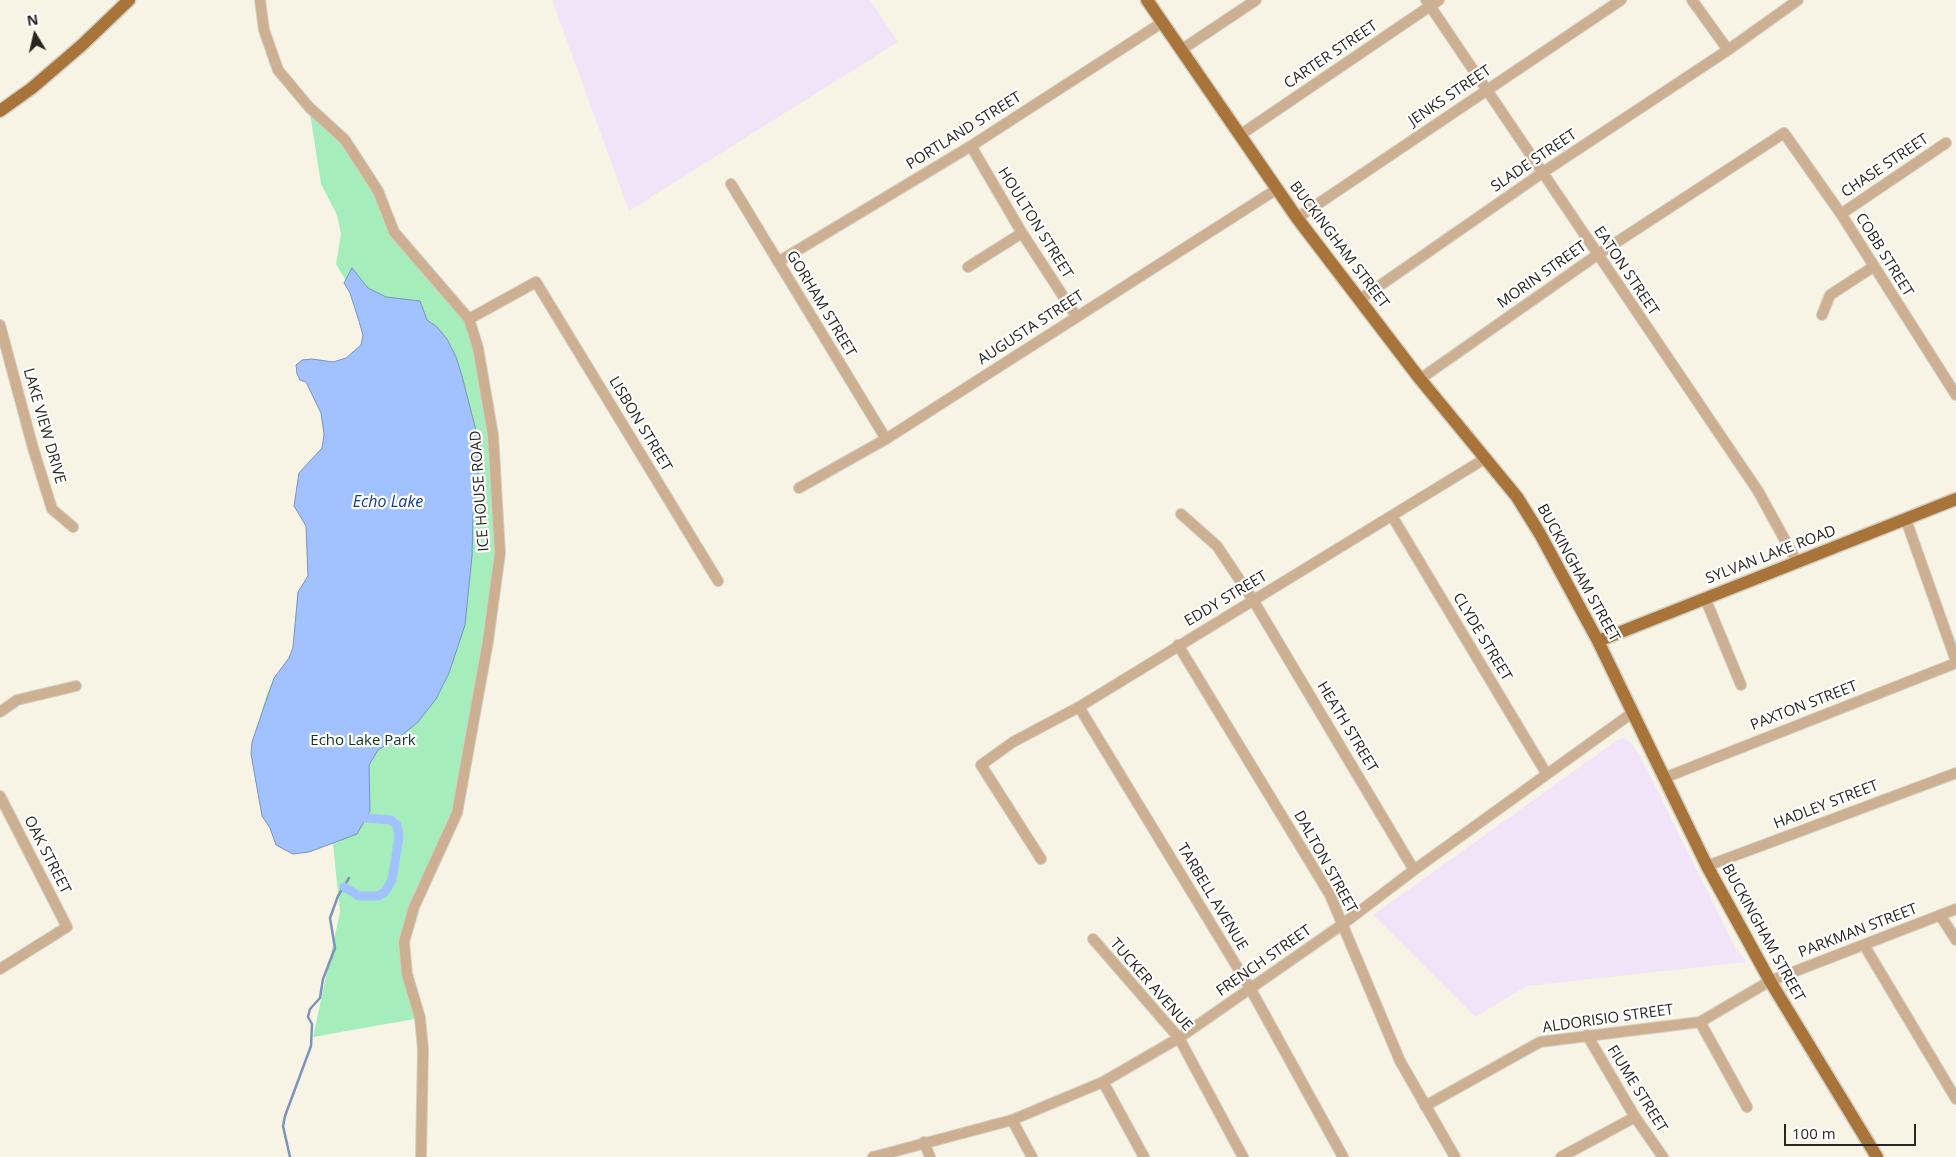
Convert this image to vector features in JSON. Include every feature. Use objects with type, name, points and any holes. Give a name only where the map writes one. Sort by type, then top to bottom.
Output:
[{"type":"main road","points":[[0,111],[29,90],[82,45],[129,0]]},
{"type":"main road","name":"BUCKINGHAM STREET","points":[[1147,0],[1297,218],[1420,379],[1517,497],[1549,548],[1598,641],[1707,866],[1770,981],[1877,1157]]},
{"type":"main road","name":"SYLVAN LAKE ROAD","points":[[1598,641],[1956,499]]},
{"type":"street","name":"ICE HOUSE ROAD","points":[[260,0],[264,30],[278,70],[309,107],[345,140],[378,191],[394,232],[470,319],[478,348],[493,435],[500,553],[488,641],[457,813],[414,907],[404,942],[406,974],[420,1018],[423,1049],[420,1157]]},
{"type":"street","points":[[1181,50],[1256,0]]},
{"type":"street","name":"JENKS STREET","points":[[1297,218],[1621,0]]},
{"type":"street","points":[[1692,0],[1728,50]]},
{"type":"street","name":"SLADE STREET","points":[[1359,300],[1542,173],[1728,50],[1798,0]]},
{"type":"street","name":"EATON STREET","points":[[1432,2],[1486,90],[1758,491],[1797,562]]},
{"type":"street","name":"CARTER STREET","points":[[1240,135],[1432,2]]},
{"type":"street","name":"PORTLAND STREET","points":[[778,262],[971,146],[1162,22]]},
{"type":"street","name":"COBB STREET","points":[[1784,133],[1841,214],[1873,267],[1953,383],[1956,395]]},
{"type":"street","name":"MORIN STREET","points":[[1420,379],[1597,255],[1784,133]]},
{"type":"street","name":"CHASE STREET","points":[[1841,214],[1946,143]]},
{"type":"street","name":"HOULTON STREET","points":[[971,146],[1022,233],[1076,316]]},
{"type":"street","name":"GORHAM STREET","points":[[731,184],[886,439]]},
{"type":"street","name":"AUGUSTA STREET","points":[[800,488],[886,439],[1277,189]]},
{"type":"street","points":[[968,267],[1022,233]]},
{"type":"street","points":[[1822,315],[1830,295],[1873,267]]},
{"type":"street","name":"LISBON STREET","points":[[470,319],[536,282],[718,581]]},
{"type":"street","name":"LAKE VIEW DRIVE","points":[[0,325],[33,448],[52,509],[73,526]]},
{"type":"street","name":"EDDY STREET","points":[[1041,858],[981,766],[1012,742],[1079,707],[1486,458]]},
{"type":"street","name":"HEATH STREET","points":[[1181,514],[1217,546],[1253,600],[1414,870]]},
{"type":"street","name":"CLYDE STREET","points":[[1392,516],[1546,773]]},
{"type":"street","points":[[1906,520],[1956,662]]},
{"type":"street","points":[[1705,598],[1741,685]]},
{"type":"street","name":"DALTON STREET","points":[[1178,645],[1330,895],[1400,1061],[1455,1157]]},
{"type":"street","name":"PAXTON STREET","points":[[1664,778],[1956,662]]},
{"type":"street","points":[[0,712],[17,700],[76,686]]},
{"type":"street","name":"TARBELL AVENUE","points":[[1079,707],[1250,988],[1343,1157]]},
{"type":"street","name":"FRENCH STREET","points":[[874,1157],[924,1142],[1012,1120],[1103,1082],[1179,1038],[1343,924],[1546,773],[1632,713]]},
{"type":"street","name":"HADLEY STREET","points":[[1707,866],[1956,773]]},
{"type":"street","name":"OAK STREET","points":[[0,796],[67,927],[0,969]]},
{"type":"street","name":"PARKMAN STREET","points":[[1770,981],[1956,909]]},
{"type":"street","points":[[1940,915],[1956,940]]},
{"type":"street","name":"TUCKER AVENUE","points":[[1093,939],[1179,1038],[1243,1157]]},
{"type":"street","points":[[1864,945],[1956,1099]]},
{"type":"street","name":"ALDORISIO STREET","points":[[1425,1106],[1540,1042],[1700,1022],[1770,981]]},
{"type":"street","points":[[1700,1022],[1747,1107]]},
{"type":"street","name":"FIUME STREET","points":[[1587,1036],[1635,1117],[1663,1157]]},
{"type":"street","points":[[1103,1082],[1144,1157]]},
{"type":"street","points":[[1561,1157],[1635,1117]]},
{"type":"street","points":[[1012,1120],[1032,1157]]},
{"type":"street","points":[[924,1142],[930,1157]]},
{"type":"shaded area","points":[[552,0],[870,0],[898,42],[629,211]]},
{"type":"shaded area","points":[[1623,738],[1631,742],[1640,756],[1736,949],[1747,962],[1527,986],[1475,1017],[1373,915],[1616,741]]},
{"type":"green space","name":"Echo Lake","points":[[309,107],[345,140],[378,191],[394,232],[469,319],[493,435],[500,553],[457,813],[404,942],[420,1018],[313,1037],[340,912],[333,844],[293,854],[276,845],[270,828],[262,816],[251,754],[252,742],[267,694],[274,678],[289,658],[293,647],[298,592],[308,576],[306,526],[294,506],[299,473],[322,448],[324,434],[321,413],[306,382],[300,380],[296,365],[302,360],[312,359],[333,362],[346,358],[361,345],[363,335],[358,288],[345,279],[336,264],[341,234],[337,215],[321,184]]},
{"type":"water","name":"Echo Lake","points":[[352,268],[368,288],[386,297],[420,301],[427,320],[437,327],[447,339],[456,357],[481,450],[473,515],[472,556],[465,625],[449,673],[436,699],[418,722],[378,750],[369,765],[370,811],[357,834],[309,852],[293,854],[276,845],[270,828],[262,816],[251,754],[252,742],[274,678],[289,658],[293,647],[298,592],[308,576],[306,526],[294,506],[299,473],[322,448],[324,434],[321,413],[306,382],[300,380],[296,365],[302,360],[312,359],[333,362],[346,358],[361,345],[363,335],[350,293],[344,283]]},
{"type":"waterway","points":[[344,887],[359,896],[378,896],[385,892],[392,880],[399,837],[397,825],[391,820],[366,818]]},
{"type":"waterway","points":[[290,1157],[283,1126],[285,1116],[311,1046],[312,1024],[308,1017],[310,1009],[320,998],[323,979],[335,948],[330,918],[338,896],[349,878]]},
{"type":"park label","name":"Echo Lake Park","points":[[363,741]]}]
